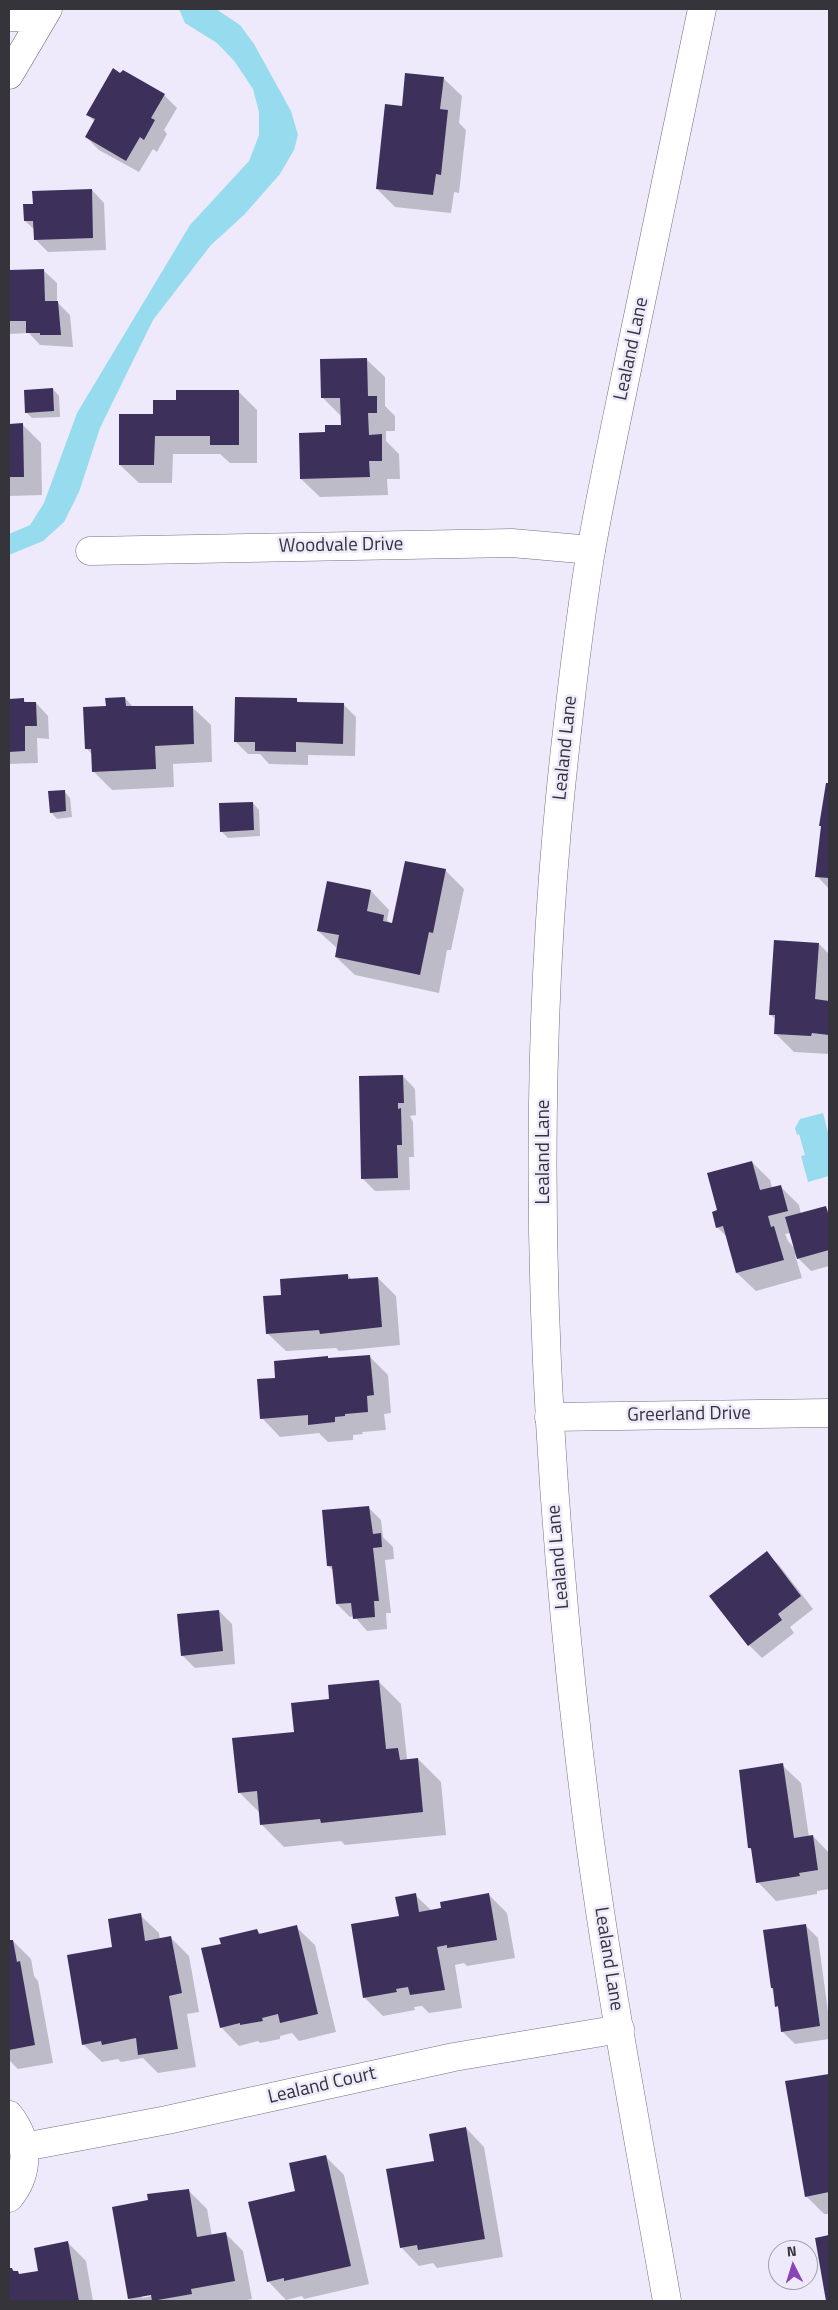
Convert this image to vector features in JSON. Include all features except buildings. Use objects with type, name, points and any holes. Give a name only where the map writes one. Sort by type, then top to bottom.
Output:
[{"type":"street","name":"Lealand Lane","points":[[667,2301],[597,1887],[578,1743],[556,1524],[548,1418],[544,1208],[545,1030],[561,788],[575,663],[591,550],[702,9]]},
{"type":"street","points":[[9,17],[45,14]]},
{"type":"street","points":[[9,75],[45,14]]},
{"type":"street","name":"Woodvale Drive","points":[[90,551],[494,543],[591,550]]},
{"type":"street","name":"Greerland Drive","points":[[548,1418],[829,1413]]},
{"type":"street","name":"Lealand Court","points":[[24,2147],[158,2121],[454,2057],[620,2029]]},
{"type":"street","points":[[9,2115],[20,2132],[24,2147],[23,2171],[16,2188],[9,2198]]},
{"type":"water","points":[[179,9],[216,9],[240,25],[254,44],[291,111],[298,135],[294,150],[280,174],[244,215],[211,245],[153,320],[100,428],[79,492],[64,522],[43,541],[9,555],[9,534],[30,525],[44,503],[77,413],[190,225],[249,161],[259,135],[259,112],[253,89],[235,62],[217,43],[185,23]]},
{"type":"water","points":[[823,1113],[829,1136],[829,1176],[808,1182],[801,1156],[805,1155],[799,1134],[797,1135],[795,1128],[800,1119]]}]
